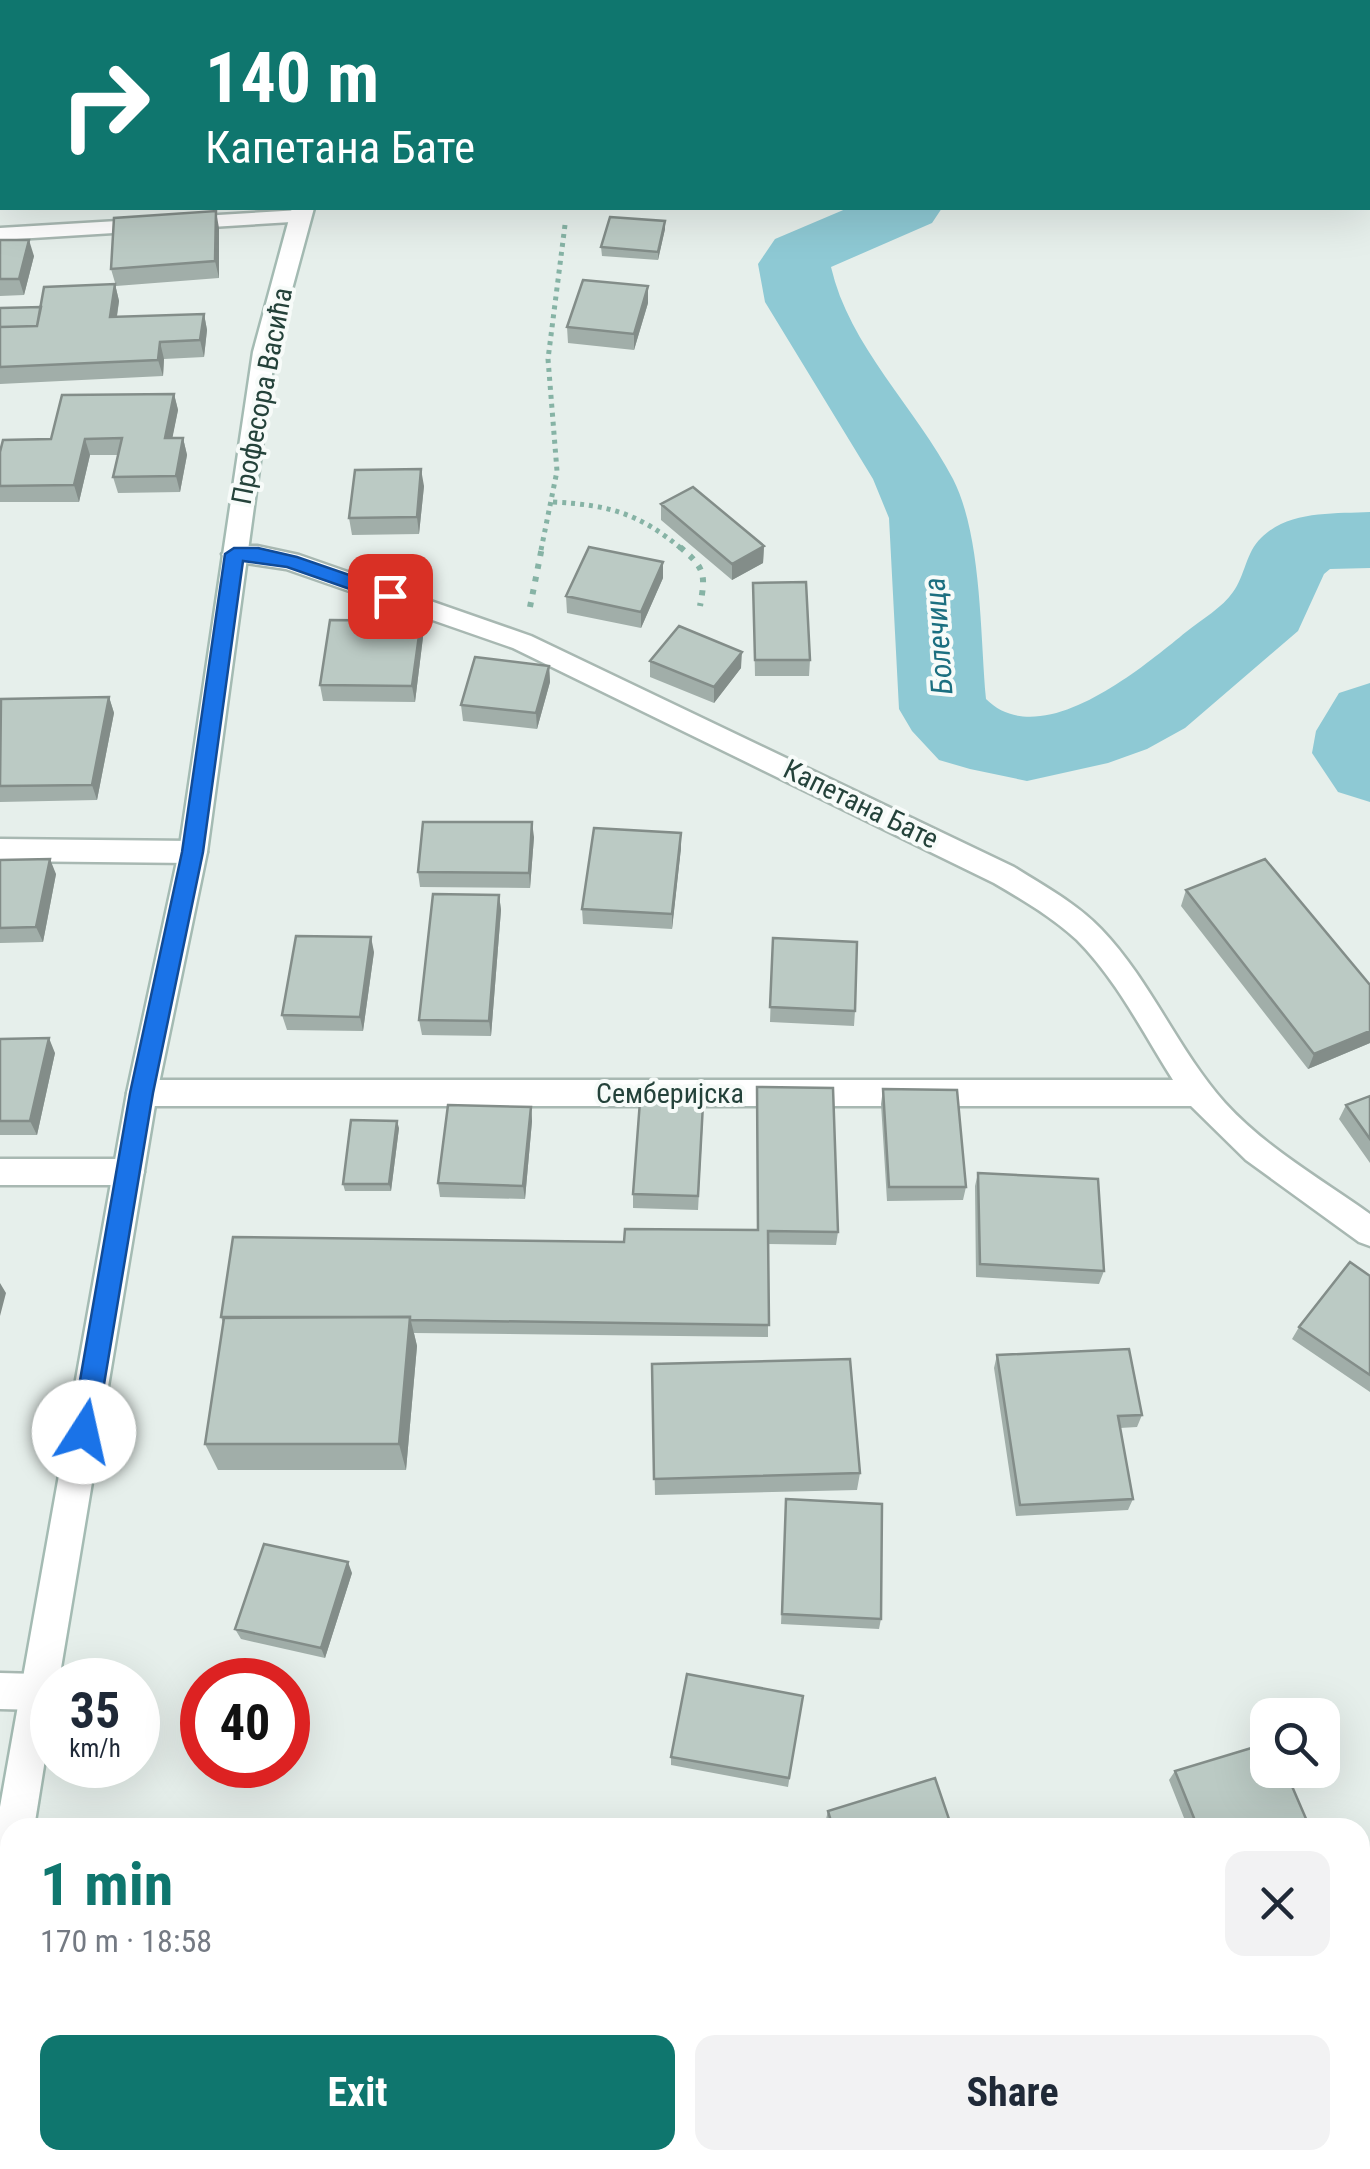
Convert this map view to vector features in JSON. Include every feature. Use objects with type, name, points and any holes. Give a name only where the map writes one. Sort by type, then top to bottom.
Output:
[{"type":"street","points":[[0,234],[302,212]]},
{"type":"street","name":"Професора Васића","points":[[44,1658],[142,1093],[193,852],[264,352],[302,212]]},
{"type":"street","name":"Капетана Бате","points":[[234,554],[290,561],[522,642],[1004,875],[1069,917],[1119,973],[1199,1093],[1226,1123],[1370,1232]]},
{"type":"street","points":[[0,850],[193,852]]},
{"type":"street","name":"Семберијска","points":[[142,1093],[1199,1093]]},
{"type":"street","points":[[0,1172],[129,1172]]},
{"type":"street","points":[[0,1692],[30,1692]]},
{"type":"street","name":"Професора Васића","points":[[16,1818],[30,1737]]},
{"type":"path","points":[[522,642],[557,471],[548,359],[565,225]]},
{"type":"path","points":[[553,502],[603,505],[652,524],[700,564],[704,584],[700,606]]},
{"type":"building","points":[[216,211],[215,261],[111,269],[114,218]]},
{"type":"building","points":[[610,217],[665,221],[658,252],[601,247]]},
{"type":"building","points":[[0,240],[29,240],[19,279],[0,279]]},
{"type":"building","points":[[583,280],[648,286],[634,334],[567,327]]},
{"type":"building","points":[[115,284],[110,317],[204,314],[200,340],[160,342],[158,360],[0,367],[0,327],[37,326],[44,287]]},
{"type":"building","points":[[41,307],[37,326],[0,327],[0,308]]},
{"type":"building","points":[[174,394],[165,438],[183,438],[176,476],[113,477],[122,438],[85,439],[74,485],[0,486],[3,440],[51,439],[62,395]]},
{"type":"building","points":[[421,469],[417,517],[349,518],[355,470]]},
{"type":"building","points":[[693,487],[764,546],[732,564],[661,504]]},
{"type":"building","points":[[589,547],[663,562],[641,612],[566,596]]},
{"type":"building","points":[[806,582],[810,660],[755,660],[753,583]]},
{"type":"building","points":[[330,620],[421,621],[412,686],[320,685]]},
{"type":"building","points":[[679,626],[742,652],[714,687],[650,661]]},
{"type":"building","points":[[475,657],[549,666],[536,713],[461,705]]},
{"type":"building","points":[[109,697],[92,785],[0,786],[1,699]]},
{"type":"building","points":[[423,822],[532,822],[529,873],[418,872]]},
{"type":"building","points":[[594,828],[681,833],[672,914],[582,909]]},
{"type":"building","points":[[50,859],[36,927],[0,928],[0,860]]},
{"type":"building","points":[[1265,859],[1370,985],[1370,1031],[1314,1054],[1186,890]]},
{"type":"building","points":[[433,894],[499,895],[489,1021],[419,1020]]},
{"type":"building","points":[[296,936],[371,937],[360,1017],[282,1015]]},
{"type":"building","points":[[773,938],[857,942],[855,1011],[770,1007]]},
{"type":"building","points":[[49,1038],[30,1121],[0,1121],[0,1039]]},
{"type":"building","points":[[757,1087],[833,1088],[838,1232],[768,1231],[769,1325],[221,1317],[233,1237],[624,1242],[625,1229],[758,1230]]},
{"type":"building","points":[[883,1089],[957,1090],[966,1187],[889,1187]]},
{"type":"building","points":[[1370,1096],[1370,1139],[1346,1105]]},
{"type":"building","points":[[640,1101],[703,1104],[698,1196],[633,1194]]},
{"type":"building","points":[[448,1105],[531,1107],[523,1186],[438,1183]]},
{"type":"building","points":[[351,1120],[397,1121],[389,1184],[343,1184]]},
{"type":"building","points":[[978,1173],[1098,1179],[1104,1271],[980,1264]]},
{"type":"building","points":[[1350,1262],[1370,1276],[1370,1375],[1299,1327]]},
{"type":"building","points":[[410,1317],[399,1444],[205,1444],[224,1318]]},
{"type":"building","points":[[1129,1349],[1142,1415],[1118,1416],[1133,1499],[1020,1505],[997,1355]]},
{"type":"building","points":[[850,1359],[860,1473],[654,1479],[652,1364]]},
{"type":"building","points":[[786,1499],[882,1504],[881,1619],[782,1614]]},
{"type":"building","points":[[264,1544],[348,1562],[321,1648],[235,1629]]},
{"type":"building","points":[[687,1674],[803,1696],[789,1778],[671,1757]]},
{"type":"building","points":[[1250,1748],[1250,1788],[1293,1788],[1306,1818],[1194,1818],[1175,1771]]},
{"type":"building","points":[[935,1778],[949,1818],[830,1818],[828,1811]]},
{"type":"waterway","name":"Болечица","points":[[902,210],[800,254],[794,264],[802,302],[913,479],[929,518],[943,709],[970,737],[1027,748],[1077,740],[1116,726],[1154,706],[1268,610],[1289,558],[1312,542],[1370,540]]},
{"type":"waterway","name":"Болечица","points":[[1370,715],[1360,731],[1356,753],[1370,769]]},
{"type":"route","points":[[84,1432],[142,1093],[193,852],[234,554],[290,561],[390,596]]}]
